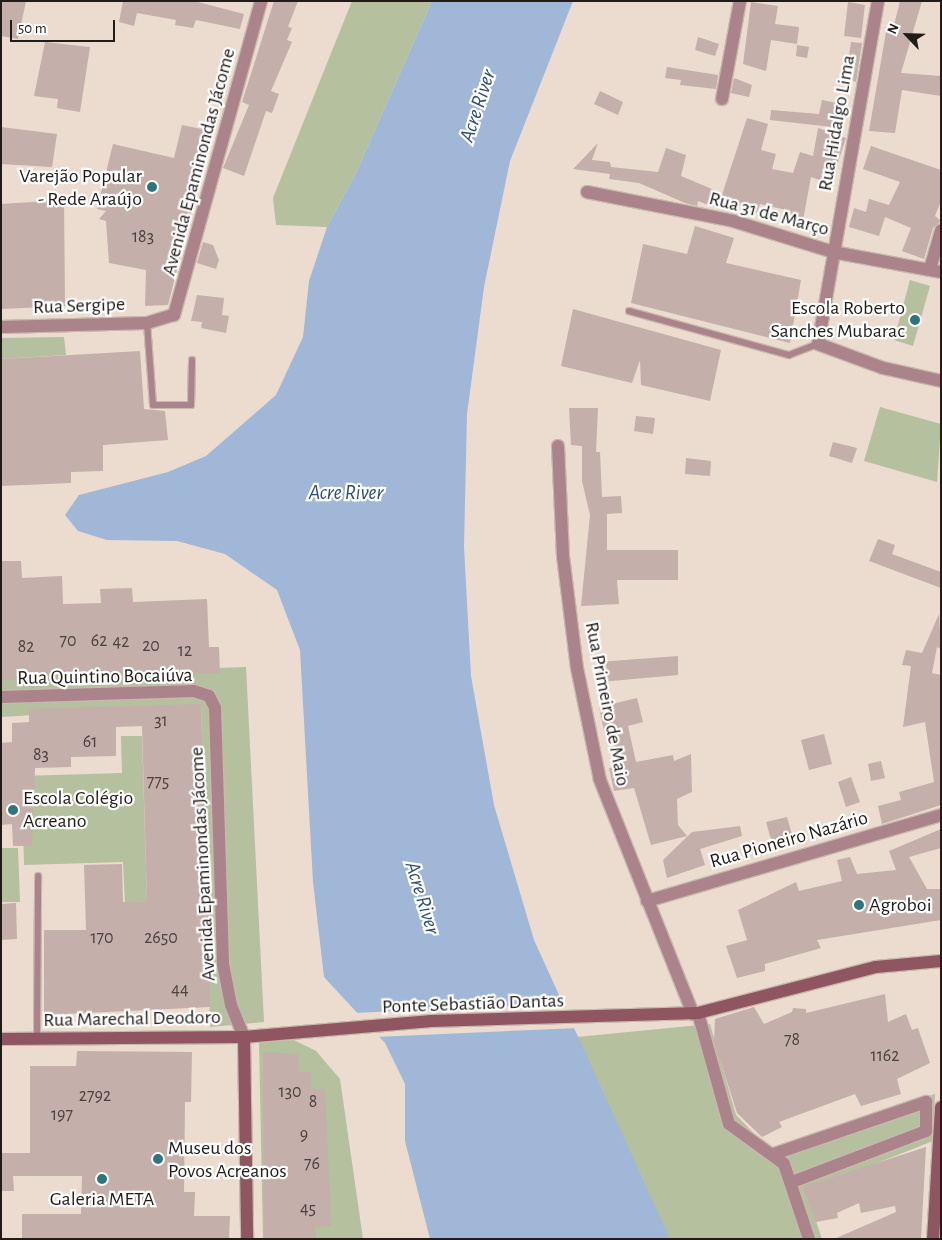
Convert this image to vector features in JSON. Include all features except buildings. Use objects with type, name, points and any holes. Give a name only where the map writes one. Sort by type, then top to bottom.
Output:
[{"type":"main road","name":"Ponte Sebastião Dantas","points":[[264,1035],[431,1021],[692,1014],[876,967],[941,961]]},
{"type":"main road","name":"Rua Marechal Deodoro","points":[[1,1039],[244,1037],[264,1035]]},
{"type":"main road","name":"Avenida Epaminondas Jácome","points":[[244,1037],[247,1239]]},
{"type":"main road","points":[[933,1239],[941,1107]]},
{"type":"street","name":"Avenida Epaminondas Jácome","points":[[153,322],[174,315],[179,308],[261,1]]},
{"type":"street","points":[[722,99],[740,1]]},
{"type":"street","name":"Rua Hidalgo Lima","points":[[818,344],[878,1]]},
{"type":"street","name":"Rua 31 de Março","points":[[587,192],[733,221],[833,252],[935,270]]},
{"type":"street","points":[[935,270],[941,231]]},
{"type":"street","name":"Rua Sergipe","points":[[1,327],[153,322]]},
{"type":"street","points":[[818,344],[883,368],[941,381]]},
{"type":"street","name":"Rua Primeiro de Maio","points":[[558,446],[563,556],[577,668],[600,780],[692,1014],[729,1124],[774,1154],[792,1182],[810,1239]]},
{"type":"street","name":"Rua Quintino Bocaiúva","points":[[1,697],[194,691],[209,696]]},
{"type":"street","name":"Avenida Epaminondas Jácome","points":[[209,696],[215,708],[223,964],[231,1005],[244,1037]]},
{"type":"street","name":"Rua Pioneiro Nazário","points":[[647,900],[941,815]]},
{"type":"street","points":[[774,1154],[926,1102],[926,1131],[792,1182]]},
{"type":"lane","points":[[629,311],[788,355],[818,344]]},
{"type":"lane","points":[[153,322],[152,405],[191,405],[192,360]]},
{"type":"lane","points":[[37,1039],[38,876]]},
{"type":"green space","points":[[352,1],[432,1],[356,173],[327,227],[276,225],[273,198]]},
{"type":"green space","points":[[910,280],[930,286],[913,346],[894,340]]},
{"type":"green space","points":[[64,337],[66,355],[1,359],[1,338]]},
{"type":"green space","points":[[880,407],[941,424],[937,482],[864,461]]},
{"type":"green space","points":[[246,667],[264,1022],[210,1027],[201,705],[1,717],[1,676]]},
{"type":"green space","points":[[121,736],[142,736],[147,901],[125,903],[123,862],[24,865],[22,776],[122,773]]},
{"type":"green space","points":[[1,848],[18,848],[20,902],[1,902]]},
{"type":"green space","points":[[710,1024],[736,1115],[771,1151],[935,1094],[933,1141],[806,1191],[822,1239],[662,1239],[577,1037]]},
{"type":"green space","points":[[294,1040],[316,1051],[340,1079],[363,1239],[263,1239],[259,1042]]},
{"type":"water","name":"Acre River","points":[[432,1],[573,1],[510,161],[484,287],[467,414],[464,547],[471,676],[494,805],[534,940],[670,1239],[430,1239],[405,1141],[405,1084],[385,1043],[324,977],[313,882],[300,650],[277,590],[225,554],[177,541],[107,540],[78,531],[65,515],[79,495],[168,472],[206,456],[276,395],[303,337],[309,281],[327,227],[356,173]]},
{"type":"pier","points":[[566,1003],[578,1028],[376,1037],[354,1013]]},
{"type":"place","name":"Varejão Popular - Rede Araújo","points":[[152,187]]},
{"type":"place","name":"Escola Roberto Sanches Mubarac","points":[[915,320]]},
{"type":"place","name":"Escola Colégio Acreano","points":[[13,810]]},
{"type":"place","name":"Agroboi","points":[[859,905]]},
{"type":"place","name":"Museu dos Povos Acreanos","points":[[158,1159]]},
{"type":"place","name":"Galeria META","points":[[102,1179]]}]
